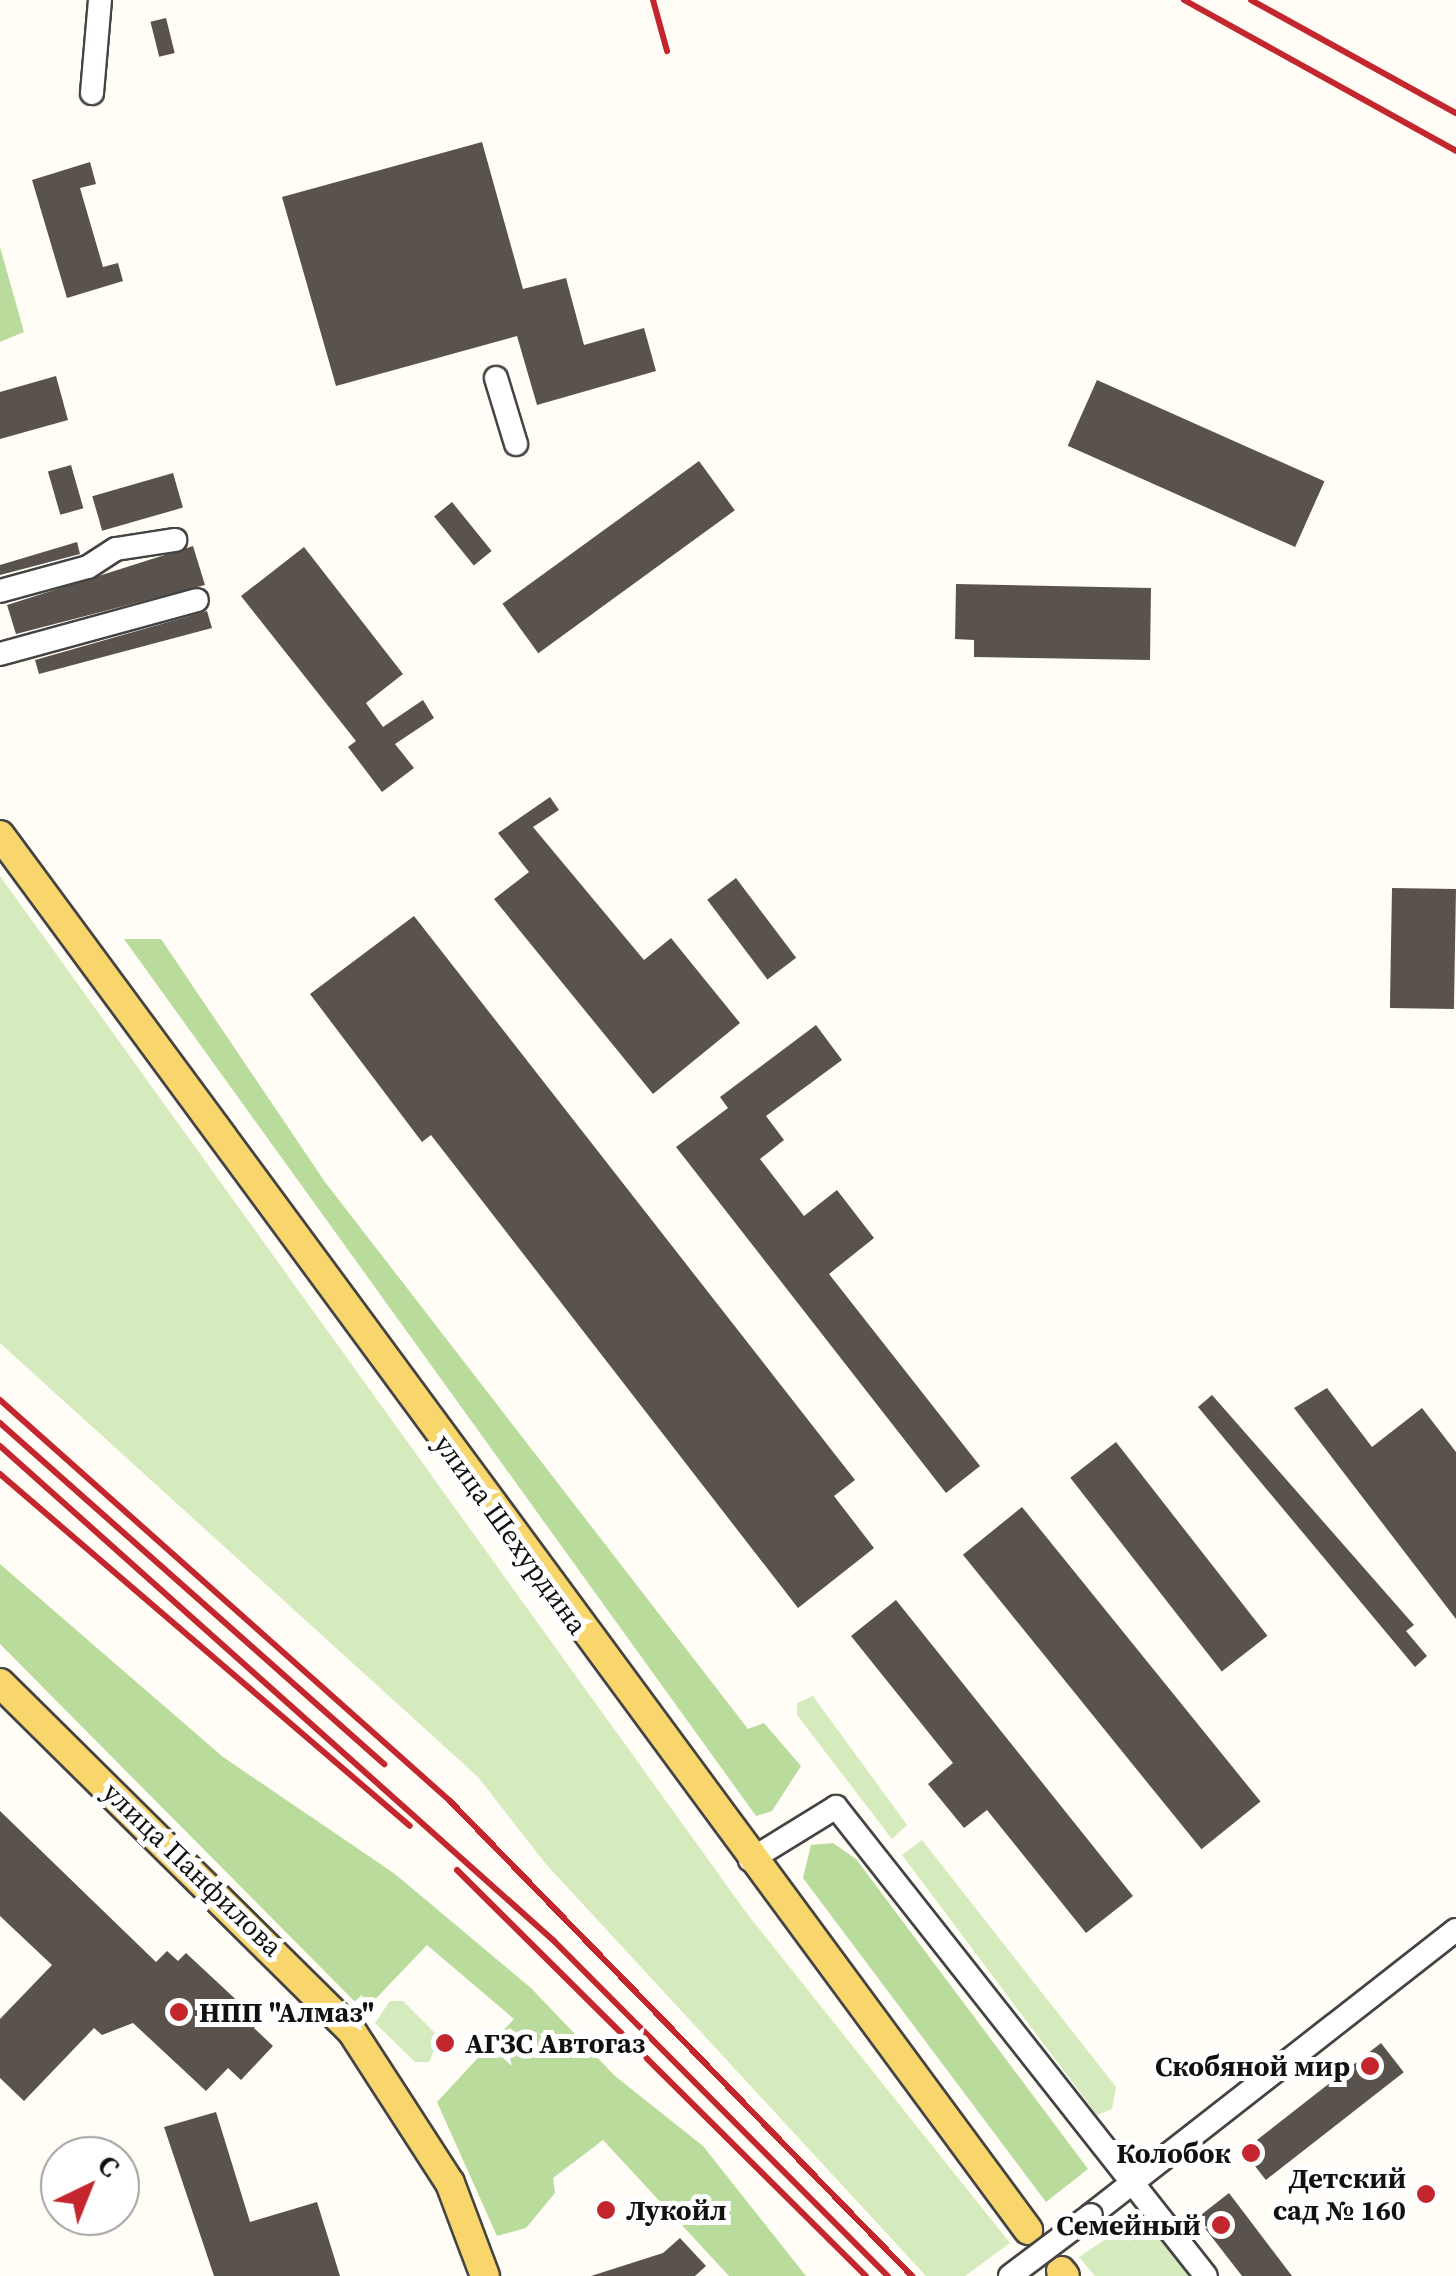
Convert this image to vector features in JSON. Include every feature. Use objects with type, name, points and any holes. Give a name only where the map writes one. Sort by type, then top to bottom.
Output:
[{"type":"main road","name":"улица Шехурдина","points":[[3,846],[750,1860],[1028,2230]]},
{"type":"main road","name":"улица Панфилова","points":[[0,1684],[351,2030],[450,2182],[485,2276]]},
{"type":"street","points":[[92,93],[100,0]]},
{"type":"street","points":[[496,378],[516,444]]},
{"type":"street","points":[[0,591],[88,567],[116,549],[175,540]]},
{"type":"street","points":[[0,654],[197,600]]},
{"type":"street","points":[[750,1860],[836,1807],[1206,2276]]},
{"type":"street","points":[[1010,2276],[1456,1930]]},
{"type":"green space","points":[[0,247],[24,332],[0,342]]},
{"type":"green space","points":[[0,876],[748,1915],[1010,2243],[965,2276],[926,2276],[545,1863],[478,1777],[0,1343]]},
{"type":"green space","points":[[124,939],[161,939],[325,1182],[748,1729],[764,1723],[801,1766],[772,1811],[756,1816]]},
{"type":"green space","points":[[0,1564],[223,1757],[395,1874],[531,1988],[615,2076],[703,2146],[806,2276],[729,2276],[603,2140],[553,2178],[555,2193],[526,2228],[497,2236],[437,2102],[514,2019],[427,1945],[364,2011],[0,1644]]},
{"type":"green space","points":[[813,1696],[907,1825],[892,1839],[797,1715],[797,1703]]},
{"type":"green space","points":[[922,1840],[1116,2087],[1112,2109],[1097,2115],[902,1855]]},
{"type":"green space","points":[[833,1843],[856,1859],[1088,2169],[1046,2202],[803,1878],[811,1845]]},
{"type":"green space","points":[[390,2001],[403,2001],[440,2038],[429,2062],[415,2062],[375,2023]]},
{"type":"green space","points":[[1133,2221],[1148,2226],[1193,2276],[1095,2276],[1079,2257]]},
{"type":"building","points":[[166,18],[175,53],[159,57],[150,22]]},
{"type":"building","points":[[482,142],[523,289],[566,278],[584,345],[644,328],[656,371],[537,405],[517,336],[336,386],[282,197]]},
{"type":"building","points":[[90,162],[96,184],[80,188],[103,267],[118,263],[123,281],[67,298],[32,180]]},
{"type":"building","points":[[56,376],[68,420],[0,439],[0,392]]},
{"type":"building","points":[[1097,380],[1324,481],[1295,547],[1068,446]]},
{"type":"building","points":[[699,461],[735,510],[538,653],[502,604]]},
{"type":"building","points":[[71,465],[83,508],[60,515],[48,472]]},
{"type":"building","points":[[173,473],[183,508],[102,531],[92,496]]},
{"type":"building","points":[[452,502],[492,551],[474,565],[434,516]]},
{"type":"building","points":[[77,542],[80,554],[0,575],[0,565]]},
{"type":"building","points":[[193,546],[205,585],[16,634],[7,605]]},
{"type":"building","points":[[304,547],[403,674],[366,703],[383,727],[423,700],[434,718],[395,744],[414,768],[382,792],[348,747],[356,741],[241,596]]},
{"type":"building","points":[[956,584],[1151,588],[1150,660],[974,657],[974,640],[955,639]]},
{"type":"building","points":[[207,611],[212,628],[39,674],[35,660]]},
{"type":"building","points":[[550,797],[559,810],[533,827],[644,960],[671,938],[740,1023],[653,1094],[494,899],[529,872],[498,833]]},
{"type":"building","points":[[736,878],[796,958],[767,980],[707,900]]},
{"type":"building","points":[[1392,888],[1456,889],[1454,1009],[1390,1008]]},
{"type":"building","points":[[414,916],[855,1480],[834,1496],[874,1548],[798,1608],[431,1135],[422,1142],[310,994]]},
{"type":"building","points":[[816,1025],[842,1060],[766,1116],[784,1140],[760,1159],[804,1216],[837,1190],[874,1238],[829,1274],[980,1466],[946,1493],[676,1147],[728,1108],[720,1097]]},
{"type":"building","points":[[1327,1388],[1372,1447],[1422,1408],[1456,1452],[1456,1619],[1294,1408]]},
{"type":"building","points":[[1212,1395],[1414,1625],[1406,1631],[1427,1656],[1415,1667],[1198,1407]]},
{"type":"building","points":[[1116,1442],[1267,1636],[1222,1672],[1070,1478]]},
{"type":"building","points":[[1022,1507],[1261,1802],[1201,1849],[963,1555]]},
{"type":"building","points":[[896,1600],[1133,1896],[1086,1933],[987,1810],[964,1828],[928,1784],[953,1763],[851,1636]]},
{"type":"building","points":[[0,1811],[156,1962],[167,1951],[178,1961],[186,1953],[260,2022],[254,2028],[273,2046],[241,2080],[228,2068],[206,2091],[133,2023],[102,2035],[94,2028],[24,2101],[0,2078],[0,2019],[52,1965],[0,1916]]},
{"type":"building","points":[[1381,2043],[1404,2072],[1266,2180],[1243,2151]]},
{"type":"building","points":[[216,2112],[250,2222],[317,2202],[340,2276],[214,2276],[164,2127]]},
{"type":"building","points":[[1229,2193],[1292,2276],[1242,2276],[1197,2218]]},
{"type":"building","points":[[680,2238],[706,2266],[695,2276],[591,2276],[663,2253]]},
{"type":"railway","points":[[653,0],[667,51]]},
{"type":"railway","points":[[1184,0],[1456,151]]},
{"type":"railway","points":[[1251,0],[1456,113]]},
{"type":"railway","points":[[0,1400],[450,1801],[912,2276]]},
{"type":"railway","points":[[0,1423],[384,1764]]},
{"type":"railway","points":[[0,1446],[554,1941],[888,2276]]},
{"type":"railway","points":[[0,1474],[410,1826]]},
{"type":"railway","points":[[457,1870],[866,2276]]},
{"type":"place","name":"НПП \"Алмаз\"","points":[[179,2012]]},
{"type":"place","name":"АГЗС Автогаз","points":[[445,2043]]},
{"type":"place","name":"Скобяной мир","points":[[1370,2066]]},
{"type":"place","name":"Колобок","points":[[1251,2153]]},
{"type":"place","name":"Детский сад № 160","points":[[1426,2194]]},
{"type":"place","name":"Лукойл","points":[[606,2210]]},
{"type":"place","name":"Семейный","points":[[1221,2225]]}]
